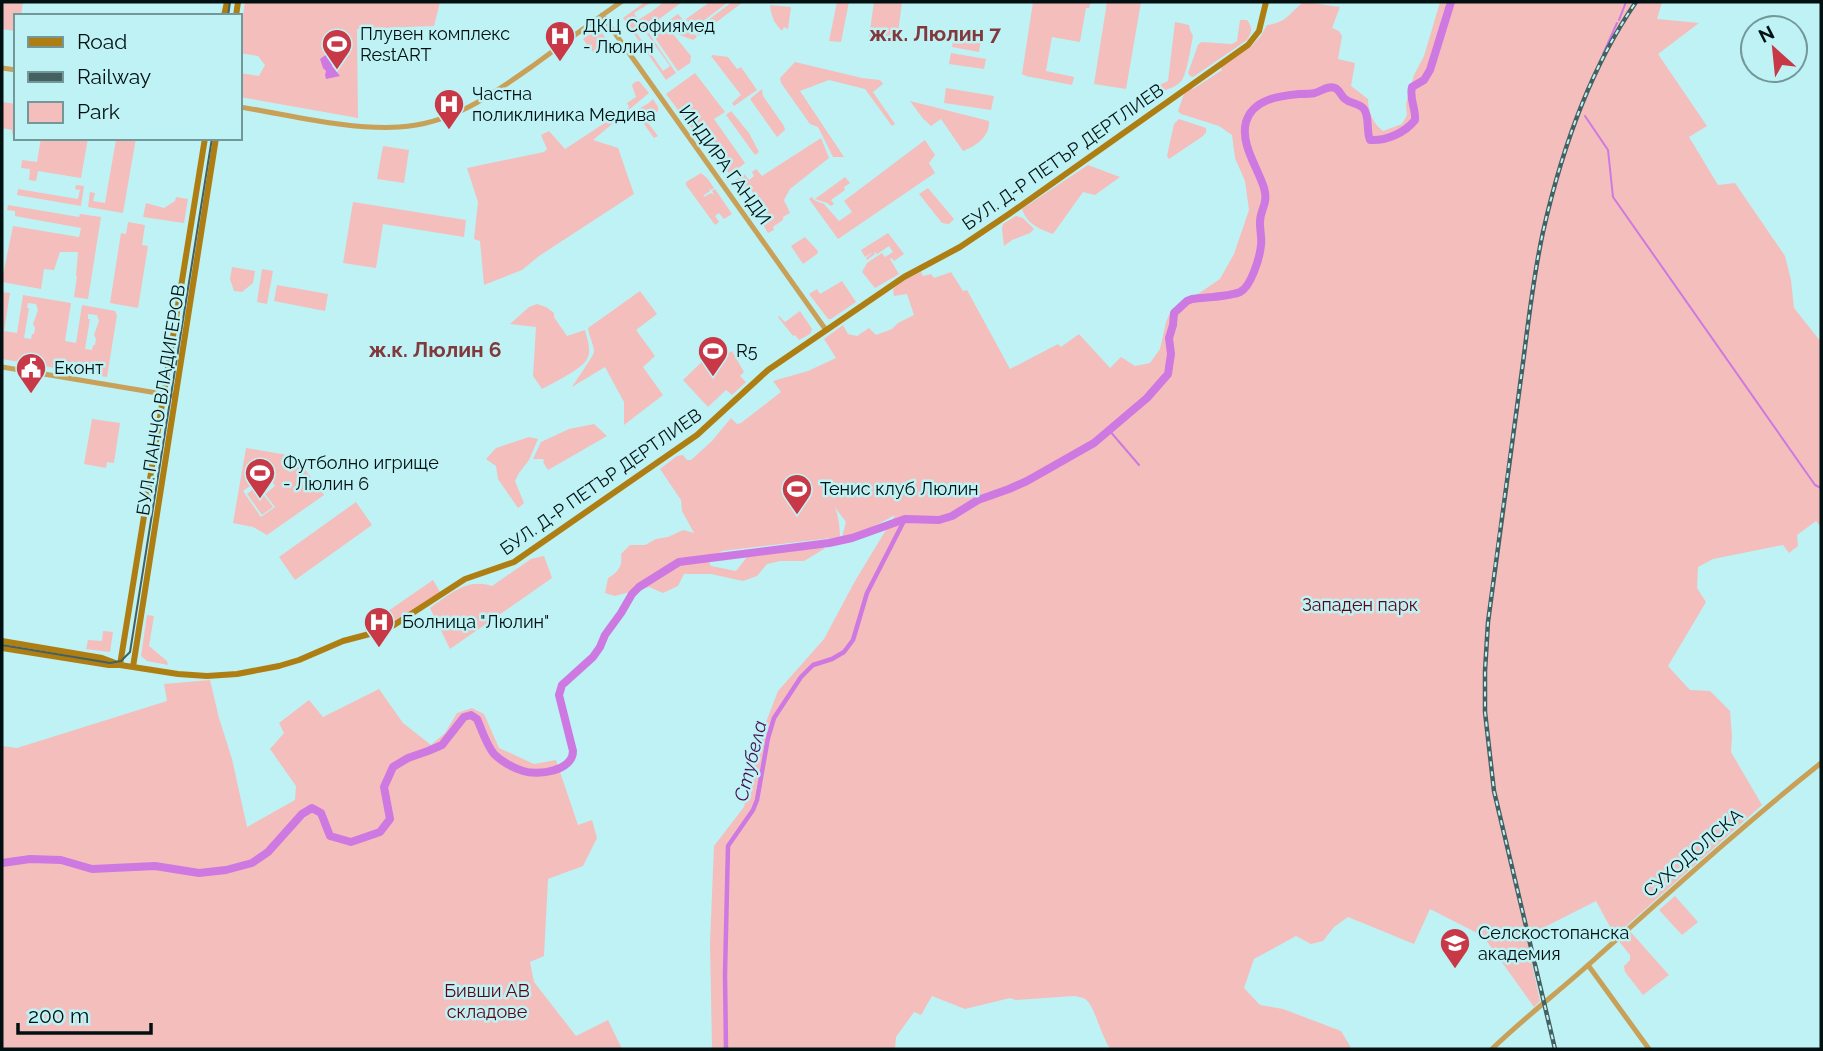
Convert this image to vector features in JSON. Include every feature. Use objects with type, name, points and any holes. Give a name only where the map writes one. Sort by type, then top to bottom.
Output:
[{"type":"main road","name":"БУЛ. Д-Р ПЕТЪР ДЕРТЛИЕВ","points":[[2,641],[102,658],[120,665],[207,676],[244,673],[299,660],[343,641],[382,631],[394,625],[466,579],[514,562],[544,543],[697,435],[768,370],[904,277],[960,247],[997,222],[1248,45],[1259,31],[1266,2]]},
{"type":"main road","name":"БУЛ. ПАНЧО ВЛАДИГЕРОВ","points":[[120,665],[205,140]]},
{"type":"main road","name":"БУЛ. ПАНЧО ВЛАДИГЕРОВ","points":[[133,667],[216,140]]},
{"type":"main road","name":"БУЛ. Д-Р ПЕТЪР ДЕРТЛИЕВ","points":[[2,648],[110,666],[120,665]]},
{"type":"street","points":[[242,107],[369,127],[397,127],[429,122],[458,113],[491,94],[621,2]]},
{"type":"street","name":"ИНДИРА ГАНДИ","points":[[602,15],[826,330]]},
{"type":"street","points":[[2,367],[175,396]]},
{"type":"street","name":"СУХОДОЛСКА","points":[[1492,1049],[1821,763]]},
{"type":"street","points":[[1588,965],[1650,1049]]},
{"type":"green space","points":[[2,2],[23,2],[21,14],[14,14],[14,31],[2,29]]},
{"type":"green space","points":[[245,2],[440,2],[434,26],[357,29],[358,118],[242,97],[242,73],[259,76],[265,65],[258,56],[242,53]]},
{"type":"green space","points":[[645,2],[652,2],[634,13],[638,20],[664,2],[682,2],[646,29],[676,73],[666,80],[623,18]],"holes":[[[642,27],[670,66],[663,71],[636,32]]]},
{"type":"green space","points":[[710,2],[728,2],[693,29],[686,19]]},
{"type":"green space","points":[[732,2],[743,2],[698,36],[694,31]]},
{"type":"green space","points":[[837,2],[849,2],[841,42],[829,41]]},
{"type":"green space","points":[[874,2],[902,2],[897,41],[869,37]]},
{"type":"green space","points":[[1033,2],[1091,2],[1089,8],[1086,8],[1080,42],[1052,37],[1046,71],[1074,77],[1072,85],[1022,74]]},
{"type":"green space","points":[[1107,2],[1141,2],[1126,89],[1094,84]]},
{"type":"green space","name":"Западен парк","points":[[1304,2],[1340,7],[1332,28],[1342,36],[1338,59],[1355,63],[1351,86],[1368,99],[1372,117],[1383,131],[1402,124],[1407,115],[1406,104],[1414,75],[1424,56],[1440,2],[1662,2],[1657,19],[1699,23],[1658,54],[1707,126],[1689,137],[1718,185],[1735,183],[1785,256],[1794,308],[1821,342],[1821,527],[1816,521],[1797,535],[1798,546],[1789,553],[1783,545],[1713,559],[1698,567],[1697,588],[1706,602],[1668,666],[1690,690],[1710,691],[1730,711],[1731,752],[1762,805],[1615,936],[1596,901],[1531,934],[1527,940],[1540,1001],[1534,1007],[1483,936],[1430,909],[1414,944],[1348,917],[1334,927],[1323,941],[1311,944],[1296,936],[1254,959],[1244,988],[1260,1005],[1283,1009],[1341,1031],[1350,1049],[1111,1049],[1089,1002],[1081,997],[1010,998],[965,1009],[932,996],[921,1015],[914,1012],[896,1037],[895,1049],[712,1049],[710,943],[714,846],[744,807],[763,730],[778,691],[824,639],[895,515],[863,531],[842,537],[846,522],[834,506],[840,537],[722,551],[708,560],[711,566],[736,571],[747,557],[823,546],[824,549],[804,561],[767,564],[757,576],[743,581],[711,574],[684,574],[678,586],[663,593],[649,587],[615,596],[605,593],[608,578],[619,568],[621,554],[630,545],[645,545],[683,530],[694,533],[682,511],[681,500],[660,469],[677,456],[683,455],[687,460],[691,460],[712,441],[731,418],[737,424],[741,423],[781,392],[773,381],[808,371],[836,358],[824,339],[843,325],[848,334],[857,336],[869,328],[876,335],[892,329],[914,315],[907,294],[894,296],[893,290],[921,272],[923,276],[931,274],[934,278],[951,272],[963,291],[967,290],[1010,369],[1058,344],[1061,347],[1079,334],[1110,368],[1121,357],[1135,366],[1150,363],[1160,349],[1170,313],[1220,279],[1234,254],[1249,210],[1245,181],[1235,158],[1232,135],[1219,126],[1181,114],[1178,111],[1184,94],[1191,87],[1193,89],[1222,70],[1221,67],[1249,48],[1267,25],[1284,19]]},
{"type":"green space","points":[[770,5],[791,7],[788,29],[784,27],[782,31],[777,25]]},
{"type":"green space","points":[[678,14],[697,37],[693,40],[677,34],[667,22]]},
{"type":"green space","points":[[1240,20],[1247,20],[1250,25],[1251,32],[1247,40],[1193,77],[1190,76],[1188,73],[1198,45],[1201,42],[1232,44],[1237,41]]},
{"type":"green space","points":[[1175,22],[1189,25],[1193,36],[1184,77],[1169,89],[1140,94],[1168,81]]},
{"type":"green space","points":[[664,23],[691,56],[690,63],[678,71],[651,32]]},
{"type":"green space","points":[[598,28],[608,41],[593,52],[583,39]]},
{"type":"green space","points":[[954,34],[981,38],[979,52],[952,47]]},
{"type":"green space","points":[[951,53],[986,59],[984,69],[949,64]]},
{"type":"green space","points":[[711,56],[728,57],[737,69],[741,67],[757,90],[734,106],[732,103],[741,95]]},
{"type":"green space","points":[[795,62],[880,80],[883,84],[873,92],[895,124],[892,126],[865,89],[829,80],[800,91],[844,157],[833,157],[818,127],[810,124],[781,83],[780,78]]},
{"type":"green space","points":[[695,73],[725,112],[714,119],[745,163],[730,175],[698,129],[694,131],[666,94]]},
{"type":"green space","points":[[639,81],[649,93],[593,140],[618,148],[634,194],[522,270],[484,285],[480,241],[474,239],[478,202],[467,168],[544,152],[547,149],[541,135],[549,131],[565,149],[629,107],[627,103],[636,97],[632,85]]},
{"type":"green space","points":[[946,88],[994,96],[991,110],[944,103]]},
{"type":"green space","points":[[762,89],[763,96],[784,126],[785,130],[777,137],[750,99]]},
{"type":"green space","points":[[653,99],[658,111],[645,119],[658,136],[654,138],[635,111]]},
{"type":"green space","points":[[910,101],[989,121],[989,126],[978,143],[963,151],[941,119],[931,126]]},
{"type":"green space","points":[[2,102],[14,104],[14,134],[12,130],[2,128]]},
{"type":"green space","points":[[731,111],[749,133],[759,152],[755,155],[726,115]]},
{"type":"green space","points":[[1179,119],[1206,128],[1206,132],[1169,159],[1167,156],[1174,124]]},
{"type":"green space","points":[[821,138],[829,158],[790,189],[784,200],[790,213],[768,233],[762,223],[769,217],[760,201],[758,202],[748,185],[742,190],[735,180],[744,174],[749,180],[756,169],[762,176]]},
{"type":"green space","points":[[41,140],[88,140],[81,178],[38,171],[36,181],[29,180],[30,169],[21,168],[22,160],[37,162]]},
{"type":"green space","points":[[116,140],[136,140],[123,213],[88,207],[90,192],[95,193],[93,201],[105,203]]},
{"type":"green space","points":[[925,140],[935,155],[929,163],[935,173],[838,239],[809,199],[812,197],[824,204],[839,221],[852,212],[844,201]]},
{"type":"green space","points":[[383,146],[409,150],[404,183],[377,179]]},
{"type":"green space","points":[[1088,165],[1120,177],[1095,195],[1083,192],[1053,234],[1030,222],[1022,209]]},
{"type":"green space","points":[[701,173],[714,188],[709,188],[710,191],[704,197],[711,193],[714,195],[712,191],[715,189],[732,214],[724,219],[719,213],[715,216],[719,222],[715,225],[686,185],[686,182]]},
{"type":"green space","points":[[845,177],[850,183],[831,200],[834,204],[831,206],[815,199]]},
{"type":"green space","points":[[76,185],[84,186],[81,206],[17,195],[18,189],[78,199],[80,190],[75,189]]},
{"type":"green space","points":[[928,188],[954,219],[949,224],[942,223],[919,194]]},
{"type":"green space","points":[[176,197],[188,199],[184,223],[143,217],[146,203],[164,208],[175,201]]},
{"type":"green space","points":[[353,202],[466,220],[464,237],[383,224],[376,268],[343,263]]},
{"type":"green space","points":[[8,205],[79,217],[80,214],[101,217],[88,299],[74,297],[78,252],[60,252],[54,270],[44,269],[41,289],[2,282],[13,226],[79,237],[81,228],[15,216],[15,211],[7,210]]},
{"type":"green space","points":[[1016,216],[1023,218],[1034,229],[1004,246],[1003,224]]},
{"type":"green space","points":[[128,222],[145,225],[142,245],[148,246],[138,308],[110,303],[121,233],[126,234]]},
{"type":"green space","points":[[888,233],[904,254],[894,261],[890,259],[899,274],[875,288],[862,272],[867,263],[882,253],[885,257],[893,252],[889,246],[877,254],[874,251],[875,254],[867,260],[873,252],[865,257],[861,250]]},
{"type":"green space","points":[[805,237],[818,251],[803,264],[791,246]]},
{"type":"green space","points":[[232,267],[255,271],[253,283],[242,292],[234,291],[230,279]]},
{"type":"green space","points":[[262,269],[273,271],[267,304],[257,302]]},
{"type":"green space","points":[[842,281],[856,302],[828,319],[809,294],[817,289],[820,294]]},
{"type":"green space","points":[[277,285],[328,294],[325,311],[274,301]]},
{"type":"green space","points":[[640,291],[657,314],[636,330],[655,356],[643,367],[663,395],[624,425],[624,402],[605,367],[572,387],[594,352],[588,328]]},
{"type":"green space","points":[[2,292],[10,293],[4,331],[17,333],[23,295],[71,303],[65,341],[76,343],[82,305],[115,311],[117,315],[107,377],[2,359]],"holes":[[[28,303],[36,304],[38,310],[31,339],[24,338]],[[88,314],[97,315],[99,321],[92,350],[85,349],[90,319]]]},
{"type":"green space","points":[[537,304],[554,313],[567,336],[585,330],[589,348],[584,363],[567,376],[542,389],[533,376],[536,327],[510,324],[529,307]]},
{"type":"green space","points":[[800,311],[812,329],[810,334],[799,340],[778,317],[785,322]]},
{"type":"green space","name":"R5","points":[[718,346],[726,354],[732,351],[744,372],[740,376],[746,382],[732,395],[726,390],[708,407],[683,380]]},
{"type":"green space","points":[[92,419],[120,423],[114,463],[107,462],[106,468],[84,464]]},
{"type":"green space","points":[[594,424],[607,436],[548,470],[543,459],[533,459],[541,442],[569,429]]},
{"type":"green space","points":[[529,437],[538,439],[529,460],[515,481],[524,503],[518,508],[498,479],[496,466],[486,459],[496,448]]},
{"type":"green space","points":[[246,448],[293,456],[324,495],[267,535],[253,527],[233,523]],"holes":[[[267,474],[275,486],[265,494],[275,507],[261,517],[243,491]]]},
{"type":"green space","name":"Футболно игрище - Люлин 6","points":[[257,486],[273,507],[262,515],[247,494]]},
{"type":"green space","points":[[356,502],[372,525],[295,580],[279,557]]},
{"type":"green space","points":[[544,556],[552,578],[450,649],[430,608],[466,586],[492,586],[531,559]]},
{"type":"green space","points":[[433,580],[440,592],[394,624],[366,633],[365,627]]},
{"type":"green space","points":[[147,615],[154,616],[149,646],[167,661],[168,665],[147,661],[141,656]]},
{"type":"green space","points":[[103,631],[113,632],[110,652],[86,649],[88,640],[102,641]]},
{"type":"green space","name":"Бивши АВ складове","points":[[210,680],[247,827],[295,800],[296,786],[270,749],[284,733],[279,723],[309,700],[323,717],[379,689],[403,723],[431,745],[445,733],[457,713],[472,708],[484,714],[499,748],[534,764],[556,760],[578,825],[592,820],[597,838],[583,866],[548,879],[544,956],[530,962],[534,982],[576,1036],[608,1020],[622,1049],[2,1049],[2,746],[17,748],[167,701],[164,684]]},
{"type":"green space","points":[[1675,896],[1698,922],[1682,935],[1659,910]]},
{"type":"green space","points":[[1628,929],[1669,975],[1643,995],[1625,972],[1624,966],[1630,960],[1630,955],[1617,939]]},
{"type":"shaded area","points":[[332,46],[343,48],[347,52],[333,59],[332,66],[340,76],[326,79],[326,71],[320,59]]},
{"type":"waterway","points":[[2,863],[30,859],[61,860],[92,869],[155,866],[199,873],[226,870],[252,863],[268,852],[302,814],[312,808],[321,813],[330,836],[351,842],[380,832],[390,819],[384,787],[393,767],[442,745],[464,717],[471,715],[477,719],[494,754],[507,764],[529,772],[545,772],[561,767],[571,758],[573,751],[559,695],[562,685],[593,657],[639,587],[679,562],[829,543],[852,538],[905,519],[939,520],[952,516],[978,500],[1027,481],[1094,443],[1147,398],[1168,374],[1171,354],[1169,338],[1174,313],[1192,299],[1240,292],[1248,284],[1254,271],[1260,250],[1260,219],[1265,194],[1245,139],[1249,114],[1268,100],[1315,93],[1332,87],[1347,101],[1364,109],[1370,140],[1401,132],[1415,120],[1412,87],[1424,80],[1430,70],[1451,2]]},
{"type":"waterway","points":[[1619,20],[1626,2]]},
{"type":"waterway","points":[[1603,54],[1617,23]]},
{"type":"waterway","points":[[1585,116],[1608,150],[1613,197],[1815,485],[1821,488]]},
{"type":"waterway","points":[[1109,430],[1139,465]]},
{"type":"waterway","name":"Стубела","points":[[726,1049],[728,846],[757,800],[774,718],[801,677],[813,665],[844,652],[853,640],[867,593],[905,519]]},
{"type":"tram line","points":[[228,14],[230,2]]},
{"type":"tram line","points":[[2,645],[110,663],[121,661],[130,652],[212,140]]},
{"type":"railway","points":[[1555,1049],[1494,791],[1485,712],[1488,622],[1530,309],[1543,232],[1579,112],[1604,55],[1636,2]]},
{"type":"place","name":"ДКЦ Софиямед - Люлин","points":[[560,63]]},
{"type":"place","name":"Плувен комплекс RestART","points":[[337,71]]},
{"type":"place","name":"Частна поликлиника Медива","points":[[449,131]]},
{"type":"place","name":"R5","points":[[713,378]]},
{"type":"place","name":"Еконт","points":[[31,395]]},
{"type":"place","name":"Футболно игрище - Люлин 6","points":[[260,500]]},
{"type":"place","name":"Тенис клуб Люлин","points":[[797,516]]},
{"type":"place","name":"Болница \"Люлин\"","points":[[379,649]]},
{"type":"place","name":"Селскостопанска академия","points":[[1455,970]]},
{"type":"district","name":"ж.к. Люлин 7","points":[[935,34]]},
{"type":"district","name":"ж.к. Люлин 6","points":[[435,350]]}]
